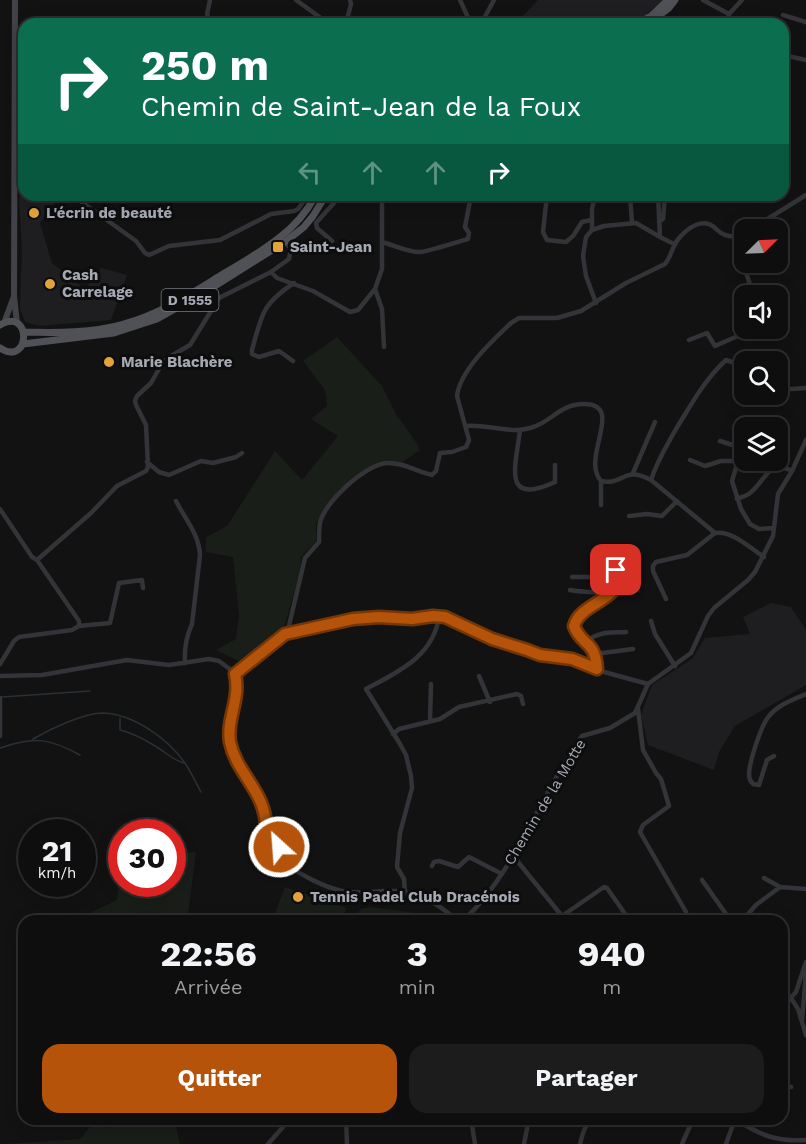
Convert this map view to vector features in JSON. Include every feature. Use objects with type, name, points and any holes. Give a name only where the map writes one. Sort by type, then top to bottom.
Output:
[{"type":"main road","points":[[1,350],[12,352],[23,344],[24,332],[17,323],[14,296],[15,0]]},
{"type":"main road","points":[[647,18],[668,0]]},
{"type":"main road","points":[[656,18],[675,0]]},
{"type":"main road","name":"D 1555","points":[[24,332],[75,332],[103,328],[135,321],[154,313],[225,273],[281,237],[297,222],[312,201]]},
{"type":"main road","name":"D 1555","points":[[23,344],[114,333],[146,323],[210,289],[285,242],[313,216],[322,201]]},
{"type":"main road","points":[[14,296],[2,324],[17,323]]},
{"type":"street","points":[[208,18],[210,0]]},
{"type":"street","points":[[296,0],[321,18]]},
{"type":"street","points":[[348,18],[350,0]]},
{"type":"street","points":[[460,0],[468,18]]},
{"type":"street","points":[[484,18],[494,0]]},
{"type":"street","points":[[703,0],[729,14]]},
{"type":"street","points":[[728,18],[742,0]]},
{"type":"street","points":[[783,15],[806,22]]},
{"type":"street","points":[[789,56],[806,60]]},
{"type":"street","points":[[767,219],[806,195]]},
{"type":"street","points":[[80,201],[136,242],[149,255],[169,246],[220,240],[271,214],[294,211],[304,201]]},
{"type":"street","points":[[332,241],[317,228],[316,224],[336,201]]},
{"type":"street","points":[[271,272],[277,278],[313,291],[350,312],[358,310],[375,289],[382,269],[382,201]]},
{"type":"street","points":[[382,242],[422,252],[468,239],[469,233],[465,227],[470,201]]},
{"type":"street","points":[[546,201],[543,232],[547,240],[566,242],[582,222],[591,219]]},
{"type":"street","points":[[592,230],[591,209],[593,201]]},
{"type":"street","points":[[630,201],[632,224]]},
{"type":"street","points":[[658,201],[660,237]]},
{"type":"street","points":[[659,222],[663,219],[664,201]]},
{"type":"street","points":[[287,634],[303,572],[304,558],[320,542],[320,523],[327,508],[352,481],[382,464],[400,465],[434,474],[440,453],[461,450],[468,444],[466,426],[457,396],[462,379],[485,349],[511,323],[519,318],[557,318],[581,311],[626,283],[665,264],[681,235],[704,222],[734,237]]},
{"type":"street","points":[[596,303],[586,276],[583,256],[586,237],[592,230],[604,226],[636,223],[674,244]]},
{"type":"street","points":[[37,560],[91,513],[117,486],[146,471],[146,425],[136,405],[137,396],[151,383],[164,362],[190,345],[219,298],[271,272],[289,259],[291,249],[285,242]]},
{"type":"street","points":[[293,361],[279,351],[259,357],[252,354],[252,350],[260,321],[269,302],[294,283]]},
{"type":"street","points":[[375,289],[382,309],[384,347]]},
{"type":"street","points":[[689,340],[707,333],[715,346],[734,338]]},
{"type":"street","points":[[651,480],[667,442],[710,377],[726,360],[734,363]]},
{"type":"street","points":[[788,389],[806,388]]},
{"type":"street","points":[[466,426],[520,429],[537,426],[568,406],[589,404],[596,407],[602,413],[604,421],[594,460],[595,471],[601,481],[601,505]]},
{"type":"street","points":[[633,473],[655,423]]},
{"type":"street","points":[[520,429],[515,475],[522,489],[530,491],[555,482],[555,465]]},
{"type":"street","points":[[686,915],[640,832],[643,825],[669,806],[661,778],[648,762],[643,750],[638,709],[648,684],[691,653],[714,608],[748,580],[764,556],[774,528],[778,494],[792,471],[806,440]]},
{"type":"street","points":[[720,441],[734,445]]},
{"type":"street","points":[[147,462],[159,472],[169,475],[201,461],[213,463],[236,457],[242,453]]},
{"type":"street","points":[[690,460],[705,466],[721,460],[734,461]]},
{"type":"street","points":[[737,499],[751,493],[772,468],[783,466],[792,471]]},
{"type":"street","points":[[734,471],[732,481],[737,499],[750,524],[759,529],[774,528]]},
{"type":"street","points":[[601,481],[607,482],[633,473],[651,480],[715,533],[729,534],[764,556]]},
{"type":"street","points":[[176,501],[194,530],[200,545],[192,624],[184,647],[186,663]]},
{"type":"street","points":[[629,516],[647,514],[662,516],[677,501]]},
{"type":"street","points":[[0,509],[79,621],[79,626]]},
{"type":"street","points":[[666,599],[653,571],[653,566],[656,562],[687,555],[715,533]]},
{"type":"street","points":[[597,669],[595,654],[577,633],[574,626],[581,613],[614,592],[618,586],[619,577],[616,570]]},
{"type":"street","points":[[572,577],[619,577]]},
{"type":"street","points":[[0,664],[14,640],[19,637],[110,623],[119,583],[142,580],[143,588]]},
{"type":"street","points":[[570,590],[585,593],[600,592],[608,596]]},
{"type":"street","points":[[405,893],[404,879],[397,867],[400,833],[412,788],[411,776],[406,755],[366,689],[394,674],[424,652],[437,631],[439,616]]},
{"type":"street","points":[[235,674],[287,634],[353,619],[379,617],[412,619],[439,616],[492,639],[540,655],[572,659],[648,684]]},
{"type":"street","points":[[651,621],[655,634],[675,666]]},
{"type":"street","points":[[587,642],[601,634],[626,632]]},
{"type":"street","points":[[595,654],[633,650]]},
{"type":"street","points":[[0,676],[42,675],[127,660],[169,665],[209,659],[219,661],[235,674],[238,687],[229,732],[231,744],[263,804],[267,818],[265,852],[316,881],[340,891],[405,893],[437,904],[446,909],[450,915]]},
{"type":"street","points":[[479,676],[490,702]]},
{"type":"street","points":[[430,721],[431,684]]},
{"type":"street","points":[[774,756],[767,760],[759,785],[753,784],[749,777],[752,763],[760,732],[768,716],[785,702],[806,693]]},
{"type":"street","points":[[393,734],[399,729],[440,719],[459,707],[518,694],[524,704]]},
{"type":"street","points":[[0,698],[0,736]]},
{"type":"street","name":"Chemin de la Motte","points":[[469,915],[482,901],[514,857],[558,775],[582,736],[610,728],[638,709]]},
{"type":"street","points":[[266,832],[278,845],[278,851],[284,863]]},
{"type":"street","points":[[265,845],[273,841]]},
{"type":"street","points":[[269,855],[274,855],[278,851]]},
{"type":"street","points":[[432,866],[434,862],[439,861],[458,867],[469,857],[502,874]]},
{"type":"street","points":[[514,857],[562,915],[604,887],[608,888],[626,915]]},
{"type":"street","points":[[764,878],[780,887],[806,889]]},
{"type":"street","points":[[702,880],[727,915]]},
{"type":"street","points":[[747,915],[756,905],[780,887]]},
{"type":"street","points":[[802,1020],[806,962]]},
{"type":"street","points":[[788,1004],[802,996],[806,972]]},
{"type":"street","points":[[793,1002],[802,996]]},
{"type":"street","points":[[793,1002],[806,1035]]},
{"type":"street","points":[[268,1144],[285,1125]]},
{"type":"street","points":[[346,1125],[347,1144]]},
{"type":"street","points":[[472,1125],[476,1144]]},
{"type":"street","points":[[524,1144],[528,1125]]},
{"type":"street","points":[[580,1144],[587,1125]]},
{"type":"street","points":[[682,1144],[690,1125]]},
{"type":"street","points":[[726,1144],[733,1125]]},
{"type":"street","points":[[745,1125],[764,1136],[783,1141],[806,1140]]},
{"type":"shaded area","points":[[538,0],[663,0],[640,18],[521,18]]},
{"type":"shaded area","points":[[19,201],[56,201],[40,223],[52,263],[85,289],[101,268],[127,275],[111,320],[39,326],[25,322],[20,309],[22,248]]},
{"type":"shaded area","points":[[337,337],[382,386],[396,414],[420,450],[401,463],[384,461],[351,480],[325,506],[316,524],[316,541],[301,557],[300,571],[284,628],[243,663],[216,650],[236,639],[239,615],[233,557],[206,552],[206,537],[227,526],[275,451],[302,480],[338,436],[311,419],[327,406],[325,390],[303,361]]},
{"type":"shaded area","points":[[771,603],[791,607],[806,630],[806,685],[735,726],[719,752],[714,770],[648,745],[641,715],[652,685],[692,659],[705,638],[750,634],[743,617]]},
{"type":"shaded area","points":[[196,852],[188,915],[90,915],[117,900],[117,897],[186,897],[186,853]]},
{"type":"shaded area","name":"Tennis Padel Club Dracénois","points":[[285,887],[346,908],[344,915],[274,915]]},
{"type":"shaded area","points":[[370,907],[426,915],[356,915],[361,909]]},
{"type":"shaded area","points":[[88,1125],[103,1125],[106,1128],[112,1125],[175,1125],[180,1144],[6,1144],[80,1139],[90,1127]]},
{"type":"waterway","points":[[2,697],[90,691]]},
{"type":"waterway","points":[[33,739],[58,726],[86,716],[103,713],[115,714],[149,729],[169,745],[185,763],[201,792]]},
{"type":"waterway","points":[[120,718],[120,730],[142,739],[184,763]]},
{"type":"waterway","points":[[0,748],[32,740],[50,742],[80,755]]},
{"type":"place","name":"L'écrin de beauté","points":[[34,213]]},
{"type":"place","name":"Saint-Jean","points":[[278,247]]},
{"type":"place","name":"Cash Carrelage","points":[[50,284]]},
{"type":"place","name":"Marie Blachère","points":[[109,362]]},
{"type":"place","name":"Tennis Padel Club Dracénois","points":[[298,897]]},
{"type":"route","points":[[279,847],[266,832],[267,818],[263,804],[231,744],[229,732],[238,687],[235,674],[285,634],[353,619],[379,617],[412,619],[433,616],[445,617],[492,639],[540,655],[572,659],[597,669],[594,651],[589,643],[577,633],[574,626],[581,613],[614,592],[618,586],[619,577],[616,570]]}]
